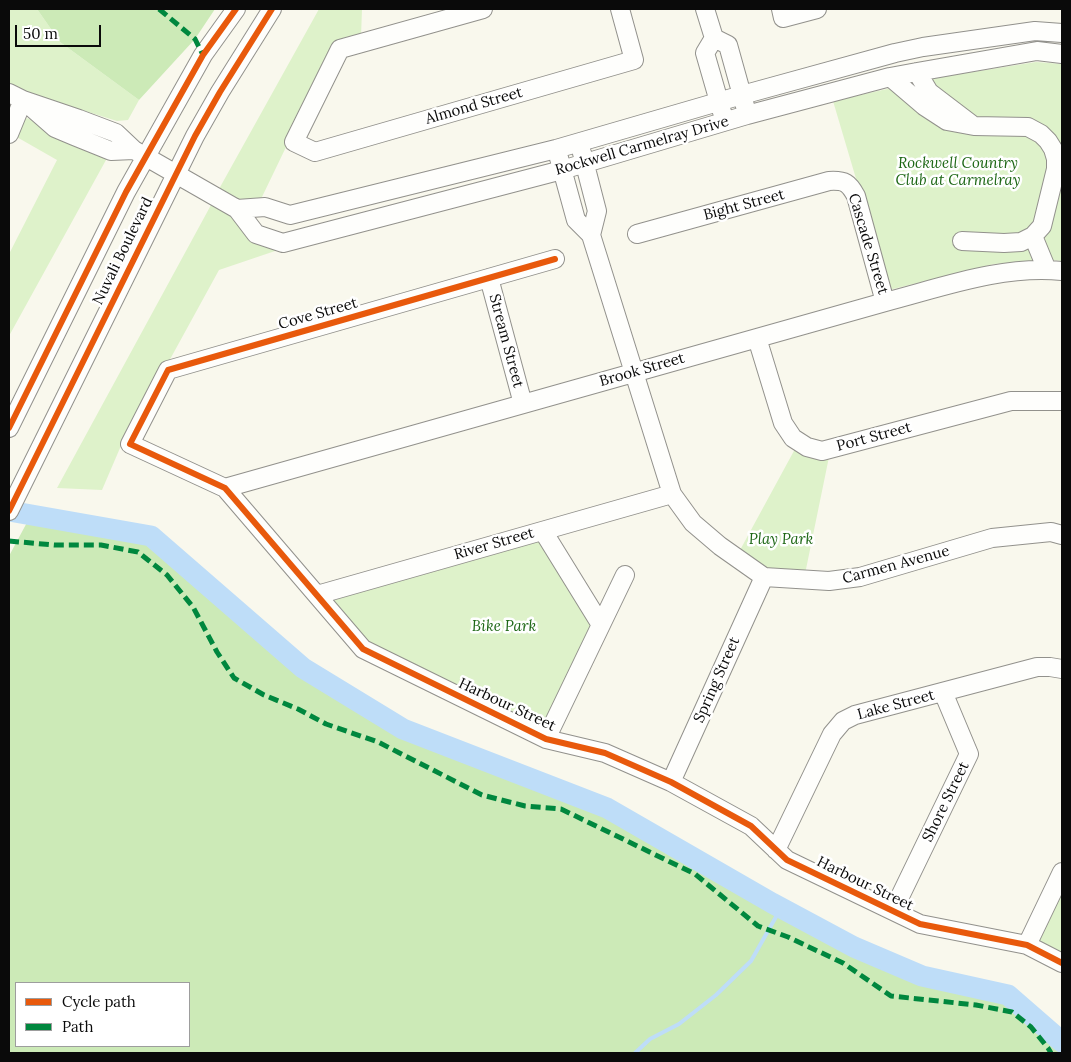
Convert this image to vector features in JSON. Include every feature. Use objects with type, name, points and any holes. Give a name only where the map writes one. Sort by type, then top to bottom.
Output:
[{"type":"street","name":"Nuvali Boulevard","points":[[9,428],[126,192],[140,153],[203,55],[236,9]]},
{"type":"street","name":"Nuvali Boulevard","points":[[9,511],[175,174],[220,92],[272,9]]},
{"type":"street","name":"Almond Street","points":[[483,9],[340,49],[294,142],[315,152],[634,60],[620,9]]},
{"type":"street","points":[[705,9],[714,38],[728,45],[747,115]]},
{"type":"street","points":[[782,14],[817,9]]},
{"type":"street","name":"Rockwell Carmelray Drive","points":[[237,209],[265,207],[290,215],[556,149],[719,101],[895,53],[1035,30],[1062,33]]},
{"type":"street","points":[[714,38],[705,53],[725,122]]},
{"type":"street","name":"Rockwell Carmelray Drive","points":[[16,96],[116,133],[140,153],[237,209],[256,234],[283,243],[562,170],[747,115],[890,78],[1037,52],[1062,54]]},
{"type":"street","points":[[917,72],[929,92],[974,126]]},
{"type":"street","points":[[890,78],[924,106],[947,121],[974,126],[1028,127],[1035,130],[1048,141],[1056,159],[1045,170],[1033,211],[1037,231],[1055,270]]},
{"type":"street","points":[[9,134],[16,96]]},
{"type":"street","points":[[580,142],[597,211],[591,235]]},
{"type":"street","points":[[556,149],[576,220],[591,235],[672,494],[693,523],[720,546],[764,577]]},
{"type":"street","name":"Bight Street","points":[[637,234],[830,181],[840,180],[850,186]]},
{"type":"street","name":"Cascade Street","points":[[850,186],[856,196],[885,302]]},
{"type":"street","points":[[962,241],[1021,242],[1037,231]]},
{"type":"street","name":"Cove Street","points":[[130,444],[168,370],[556,259]]},
{"type":"street","name":"Brook Street","points":[[225,488],[885,302],[995,273],[1055,270]]},
{"type":"street","name":"Stream Street","points":[[489,278],[523,404]]},
{"type":"street","name":"Port Street","points":[[757,338],[783,423],[793,438],[807,447],[822,451],[1011,402],[1062,401]]},
{"type":"street","name":"Harbour Street","points":[[130,444],[225,488],[363,649],[546,740],[605,753],[671,782],[751,826],[787,860],[920,924],[1027,945],[1062,963]]},
{"type":"street","name":"River Street","points":[[317,595],[672,494]]},
{"type":"street","points":[[543,530],[601,625]]},
{"type":"street","name":"Carmen Avenue","points":[[764,577],[828,581],[860,577],[992,538],[1051,532],[1062,535]]},
{"type":"street","points":[[546,740],[625,574]]},
{"type":"street","name":"Spring Street","points":[[671,782],[764,577]]},
{"type":"street","name":"Lake Street","points":[[776,850],[832,734],[843,721],[855,715],[1037,667],[1062,669]]},
{"type":"street","name":"Shore Street","points":[[893,911],[970,754],[943,692]]},
{"type":"street","points":[[1027,945],[1062,872]]},
{"type":"green space","points":[[9,9],[37,9],[60,42],[139,100],[128,120],[117,121],[63,106],[9,86]]},
{"type":"green space","points":[[37,9],[215,9],[195,39],[139,100],[60,42]]},
{"type":"green space","points":[[319,9],[362,9],[361,37],[338,45],[261,199],[241,202],[219,189]]},
{"type":"green space","name":"Rockwell Country Club at Carmelray","points":[[1036,62],[1062,64],[1062,261],[994,264],[889,290],[833,101],[941,77]]},
{"type":"green space","points":[[25,118],[37,120],[105,155],[106,160],[9,336],[9,254],[57,160],[15,136]]},
{"type":"green space","points":[[211,205],[232,215],[278,250],[219,270],[168,363],[126,434],[102,490],[57,488]]},
{"type":"green space","name":"Play Park","points":[[795,449],[829,457],[805,574],[768,572],[739,552]]},
{"type":"green space","points":[[31,515],[151,536],[303,668],[403,729],[607,808],[781,908],[854,947],[922,976],[1008,995],[1062,1042],[1062,1053],[9,1053],[9,556]]},
{"type":"green space","name":"Bike Park","points":[[538,540],[592,626],[543,729],[371,644],[329,599]]},
{"type":"green space","points":[[1062,885],[1062,955],[1037,941]]},
{"type":"waterway","points":[[9,511],[151,536],[303,668],[403,729],[607,808],[772,903],[854,947],[922,976],[1008,995],[1062,1042]]},
{"type":"waterway","points":[[635,1053],[650,1039],[679,1024],[716,995],[751,961],[781,908]]},
{"type":"marked path","points":[[159,9],[195,39],[203,55]]},
{"type":"marked path","points":[[9,541],[54,545],[101,545],[138,552],[167,575],[193,607],[217,652],[234,678],[264,695],[298,709],[326,724],[378,742],[482,795],[525,806],[561,809],[695,874],[758,926],[788,937],[843,963],[891,996],[976,1005],[1012,1012],[1031,1027],[1051,1053]]},
{"type":"cycle path","points":[[9,428],[126,192],[203,55],[236,9]]},
{"type":"cycle path","points":[[9,511],[195,136],[272,9]]},
{"type":"cycle path","points":[[555,259],[168,370],[130,444],[225,488],[363,649],[546,739],[605,753],[671,782],[751,826],[787,860],[920,924],[1027,945],[1062,963]]}]
